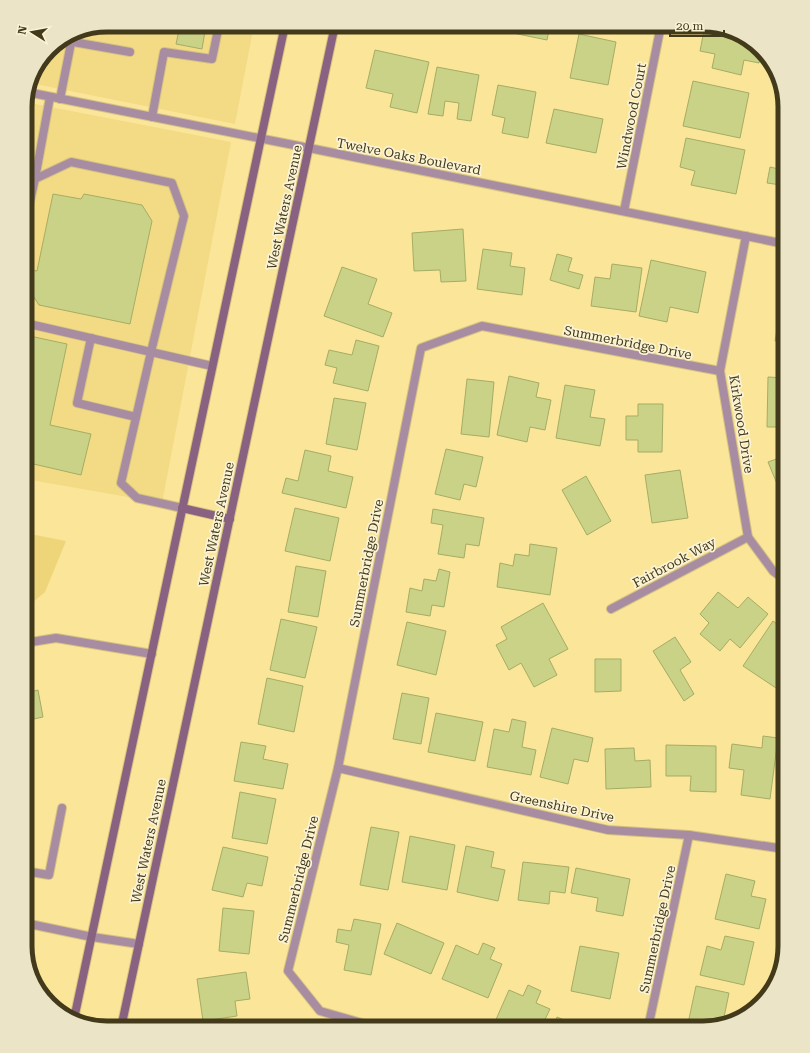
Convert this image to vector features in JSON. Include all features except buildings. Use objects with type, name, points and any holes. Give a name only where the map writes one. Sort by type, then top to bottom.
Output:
[{"type":"main road","points":[[75,1014],[283,32]]},
{"type":"main road","name":"West Waters Avenue","points":[[122,1021],[333,32]]},
{"type":"main road","points":[[182,508],[230,519]]},
{"type":"street","points":[[152,117],[164,52],[212,59],[218,32]]},
{"type":"street","name":"Windwood Court","points":[[624,211],[660,32]]},
{"type":"street","points":[[77,38],[130,52]]},
{"type":"street","points":[[60,99],[71,42]]},
{"type":"street","name":"Twelve Oaks Boulevard","points":[[34,93],[778,243]]},
{"type":"street","points":[[32,192],[50,97]]},
{"type":"street","points":[[35,179],[71,162],[172,183],[184,216],[121,483],[136,498],[182,508]]},
{"type":"street","name":"Kirkwood Drive","points":[[746,236],[720,371],[748,537],[773,571],[778,575]]},
{"type":"street","points":[[32,325],[212,366]]},
{"type":"street","name":"Summerbridge Drive","points":[[355,1021],[320,1011],[288,971],[338,768],[421,348],[482,326],[720,371]]},
{"type":"street","points":[[91,338],[77,403],[136,417]]},
{"type":"street","name":"Fairbrook Way","points":[[611,609],[748,537]]},
{"type":"street","points":[[32,642],[56,638],[152,654]]},
{"type":"street","name":"Greenshire Drive","points":[[338,768],[608,830],[689,835],[778,848]]},
{"type":"street","points":[[32,871],[49,875],[62,808]]},
{"type":"street","name":"Summerbridge Drive","points":[[649,1021],[689,835]]},
{"type":"street","points":[[32,924],[92,937],[139,944]]},
{"type":"shaded area","points":[[253,32],[235,124],[36,84],[45,65],[57,51],[74,40],[92,33]]},
{"type":"shaded area","points":[[32,103],[231,142],[162,503],[32,480]]},
{"type":"shaded area","points":[[32,534],[66,541],[45,592],[32,603]]}]
